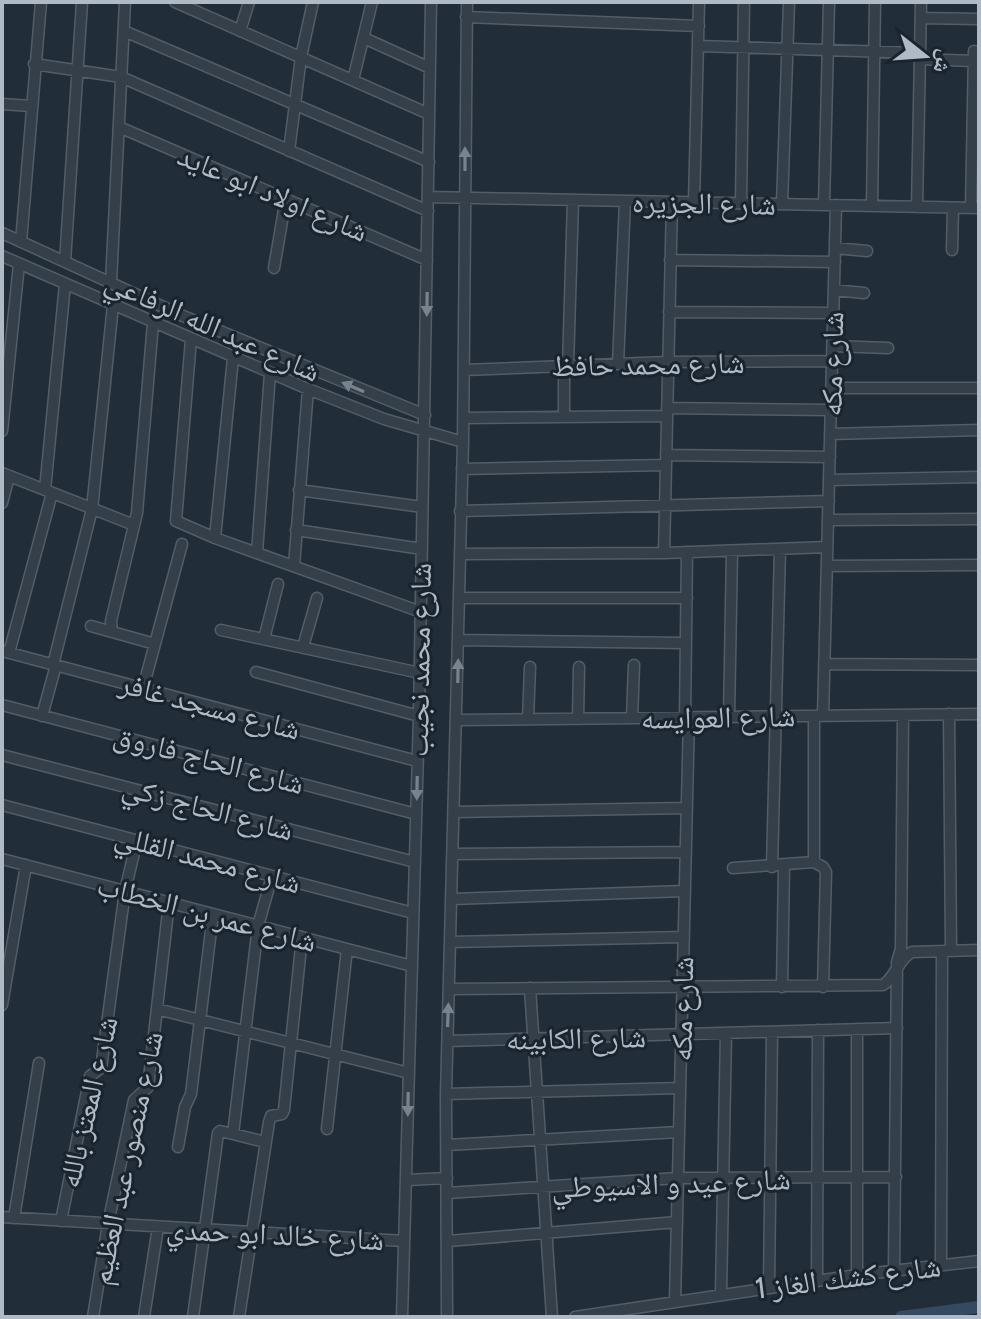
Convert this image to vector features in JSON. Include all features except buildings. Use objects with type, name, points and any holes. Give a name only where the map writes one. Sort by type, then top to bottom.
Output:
[{"type":"street","points":[[21,242],[41,2]]},
{"type":"street","points":[[65,262],[82,2]]},
{"type":"street","points":[[111,282],[125,2]]},
{"type":"street","points":[[175,2],[429,114]]},
{"type":"street","points":[[240,31],[249,2]]},
{"type":"street","points":[[289,151],[301,57],[313,2]]},
{"type":"street","points":[[353,80],[372,2]]},
{"type":"street","name":"شارع محمد نجيب","points":[[402,1317],[420,673],[431,2]]},
{"type":"street","name":"شارع محمد نجيب","points":[[447,1317],[446,1094],[463,442],[467,2]]},
{"type":"street","points":[[694,202],[699,2]]},
{"type":"street","points":[[741,203],[744,2]]},
{"type":"street","points":[[782,204],[789,2]]},
{"type":"street","points":[[824,205],[829,2]]},
{"type":"street","points":[[872,206],[875,2]]},
{"type":"street","points":[[917,207],[921,2]]},
{"type":"street","points":[[466,17],[699,26]]},
{"type":"street","points":[[921,18],[979,19]]},
{"type":"street","points":[[124,31],[429,162]]},
{"type":"street","points":[[364,38],[430,68]]},
{"type":"street","points":[[698,46],[974,56],[975,208]]},
{"type":"street","points":[[34,64],[121,77],[428,211]]},
{"type":"street","points":[[2,104],[31,106]]},
{"type":"street","name":"شارع اولاد ابو عايد","points":[[119,127],[427,260]]},
{"type":"street","name":"شارع الجزيره","points":[[428,197],[975,208]]},
{"type":"street","points":[[274,268],[286,198]]},
{"type":"street","points":[[564,417],[573,200]]},
{"type":"street","points":[[618,364],[625,201]]},
{"type":"street","points":[[664,553],[672,202]]},
{"type":"street","name":"شارع مكه","points":[[823,987],[826,872],[814,862],[818,716],[824,664],[836,205]]},
{"type":"street","points":[[952,250],[953,208]]},
{"type":"street","name":"شارع عبد الله الرفاعي","points":[[2,233],[197,321],[425,415]]},
{"type":"street","points":[[835,248],[867,251]]},
{"type":"street","name":"شارع عبد الله الرفاعي","points":[[2,256],[308,389],[425,432],[463,442]]},
{"type":"street","points":[[670,260],[835,262]]},
{"type":"street","points":[[2,431],[5,367],[19,264]]},
{"type":"street","points":[[5,652],[48,492],[65,284]]},
{"type":"street","points":[[834,290],[864,293]]},
{"type":"street","points":[[42,716],[92,509],[113,305]]},
{"type":"street","points":[[669,312],[834,313]]},
{"type":"street","points":[[112,631],[111,621],[134,525],[153,323]]},
{"type":"street","points":[[191,339],[176,521],[421,612]]},
{"type":"street","points":[[833,346],[888,348]]},
{"type":"street","points":[[215,538],[233,358]]},
{"type":"street","name":"شارع محمد حافظ","points":[[464,370],[668,362],[832,361]]},
{"type":"street","points":[[257,553],[270,373]]},
{"type":"street","points":[[832,388],[979,388]]},
{"type":"street","points":[[294,566],[308,389]]},
{"type":"street","points":[[463,418],[831,410]]},
{"type":"street","points":[[830,434],[979,430]]},
{"type":"street","points":[[462,469],[830,457]]},
{"type":"street","points":[[2,503],[5,474],[134,525]]},
{"type":"street","points":[[829,480],[979,477]]},
{"type":"street","points":[[299,490],[422,507]]},
{"type":"street","points":[[460,511],[829,501]]},
{"type":"street","points":[[828,520],[979,519]]},
{"type":"street","points":[[296,530],[422,549]]},
{"type":"street","points":[[143,688],[182,544]]},
{"type":"street","points":[[460,554],[664,553],[827,547]]},
{"type":"street","points":[[780,549],[775,716],[782,987]]},
{"type":"street","points":[[729,717],[732,551]]},
{"type":"street","name":"شارع مكه","points":[[675,1301],[687,808],[687,552]]},
{"type":"street","points":[[827,566],[979,565]]},
{"type":"street","points":[[264,639],[278,584]]},
{"type":"street","points":[[303,647],[317,598]]},
{"type":"street","points":[[459,598],[687,598]]},
{"type":"street","points":[[91,626],[155,644]]},
{"type":"street","points":[[221,630],[420,673]]},
{"type":"street","points":[[459,640],[686,643]]},
{"type":"street","name":"شارع مسجد غافر","points":[[5,652],[417,761]]},
{"type":"street","points":[[824,664],[979,665]]},
{"type":"street","points":[[632,718],[634,665]]},
{"type":"street","points":[[528,719],[530,667]]},
{"type":"street","points":[[578,719],[579,667]]},
{"type":"street","points":[[256,672],[419,716]]},
{"type":"street","name":"شارع الحاج فاروق","points":[[2,705],[416,814]]},
{"type":"street","points":[[941,1265],[949,714]]},
{"type":"street","name":"شارع العوايسه","points":[[457,720],[979,714]]},
{"type":"street","points":[[894,1270],[903,715]]},
{"type":"street","name":"شارع الحاج زكي","points":[[2,755],[415,862]]},
{"type":"street","name":"شارع محمد القللي","points":[[2,805],[413,913]]},
{"type":"street","points":[[454,812],[687,808]]},
{"type":"street","name":"شارع المعتز بالله","points":[[61,1221],[90,1076],[101,1068],[125,891],[137,840]]},
{"type":"street","points":[[453,854],[686,852]]},
{"type":"street","name":"شارع عمر بن الخطاب","points":[[2,859],[412,966]]},
{"type":"street","points":[[733,868],[814,862]]},
{"type":"street","points":[[2,1005],[26,865]]},
{"type":"street","points":[[233,1134],[258,926],[272,876]]},
{"type":"street","points":[[452,899],[685,891]]},
{"type":"street","name":"شارع منصور عبد العظيم","points":[[93,1317],[108,1224],[134,1100],[148,1087],[169,903]]},
{"type":"street","points":[[178,1147],[185,1107],[191,1094],[213,914]]},
{"type":"street","points":[[239,1317],[270,1117],[284,1112],[302,937]]},
{"type":"street","points":[[451,942],[684,937]]},
{"type":"street","points":[[327,1129],[347,949]]},
{"type":"street","points":[[449,989],[883,985],[903,958],[912,952],[979,950]]},
{"type":"street","points":[[530,988],[552,1317]]},
{"type":"street","points":[[157,1009],[409,1073]]},
{"type":"street","name":"شارع الكابينه","points":[[448,1041],[897,1028]]},
{"type":"street","points":[[857,1029],[857,1275]]},
{"type":"street","points":[[817,1281],[818,1030]]},
{"type":"street","points":[[769,1287],[772,1032]]},
{"type":"street","points":[[721,1294],[726,1033]]},
{"type":"street","points":[[8,1218],[39,1063]]},
{"type":"street","points":[[446,1094],[680,1088]]},
{"type":"street","points":[[193,1317],[218,1133],[223,1131],[265,1142]]},
{"type":"street","points":[[447,1145],[679,1132]]},
{"type":"street","name":"شارع عيد و الاسيوطي","points":[[447,1193],[678,1178],[896,1177]]},
{"type":"street","points":[[407,1180],[447,1178]]},
{"type":"street","name":"شارع خالد ابو حمدي","points":[[8,1218],[404,1241]]},
{"type":"street","points":[[448,1241],[677,1222]]},
{"type":"street","points":[[144,1317],[158,1227]]},
{"type":"street","name":"شارع كشك الغاز 1","points":[[575,1317],[769,1287],[979,1261]]},
{"type":"waterway","points":[[901,1317],[979,1307]]}]
